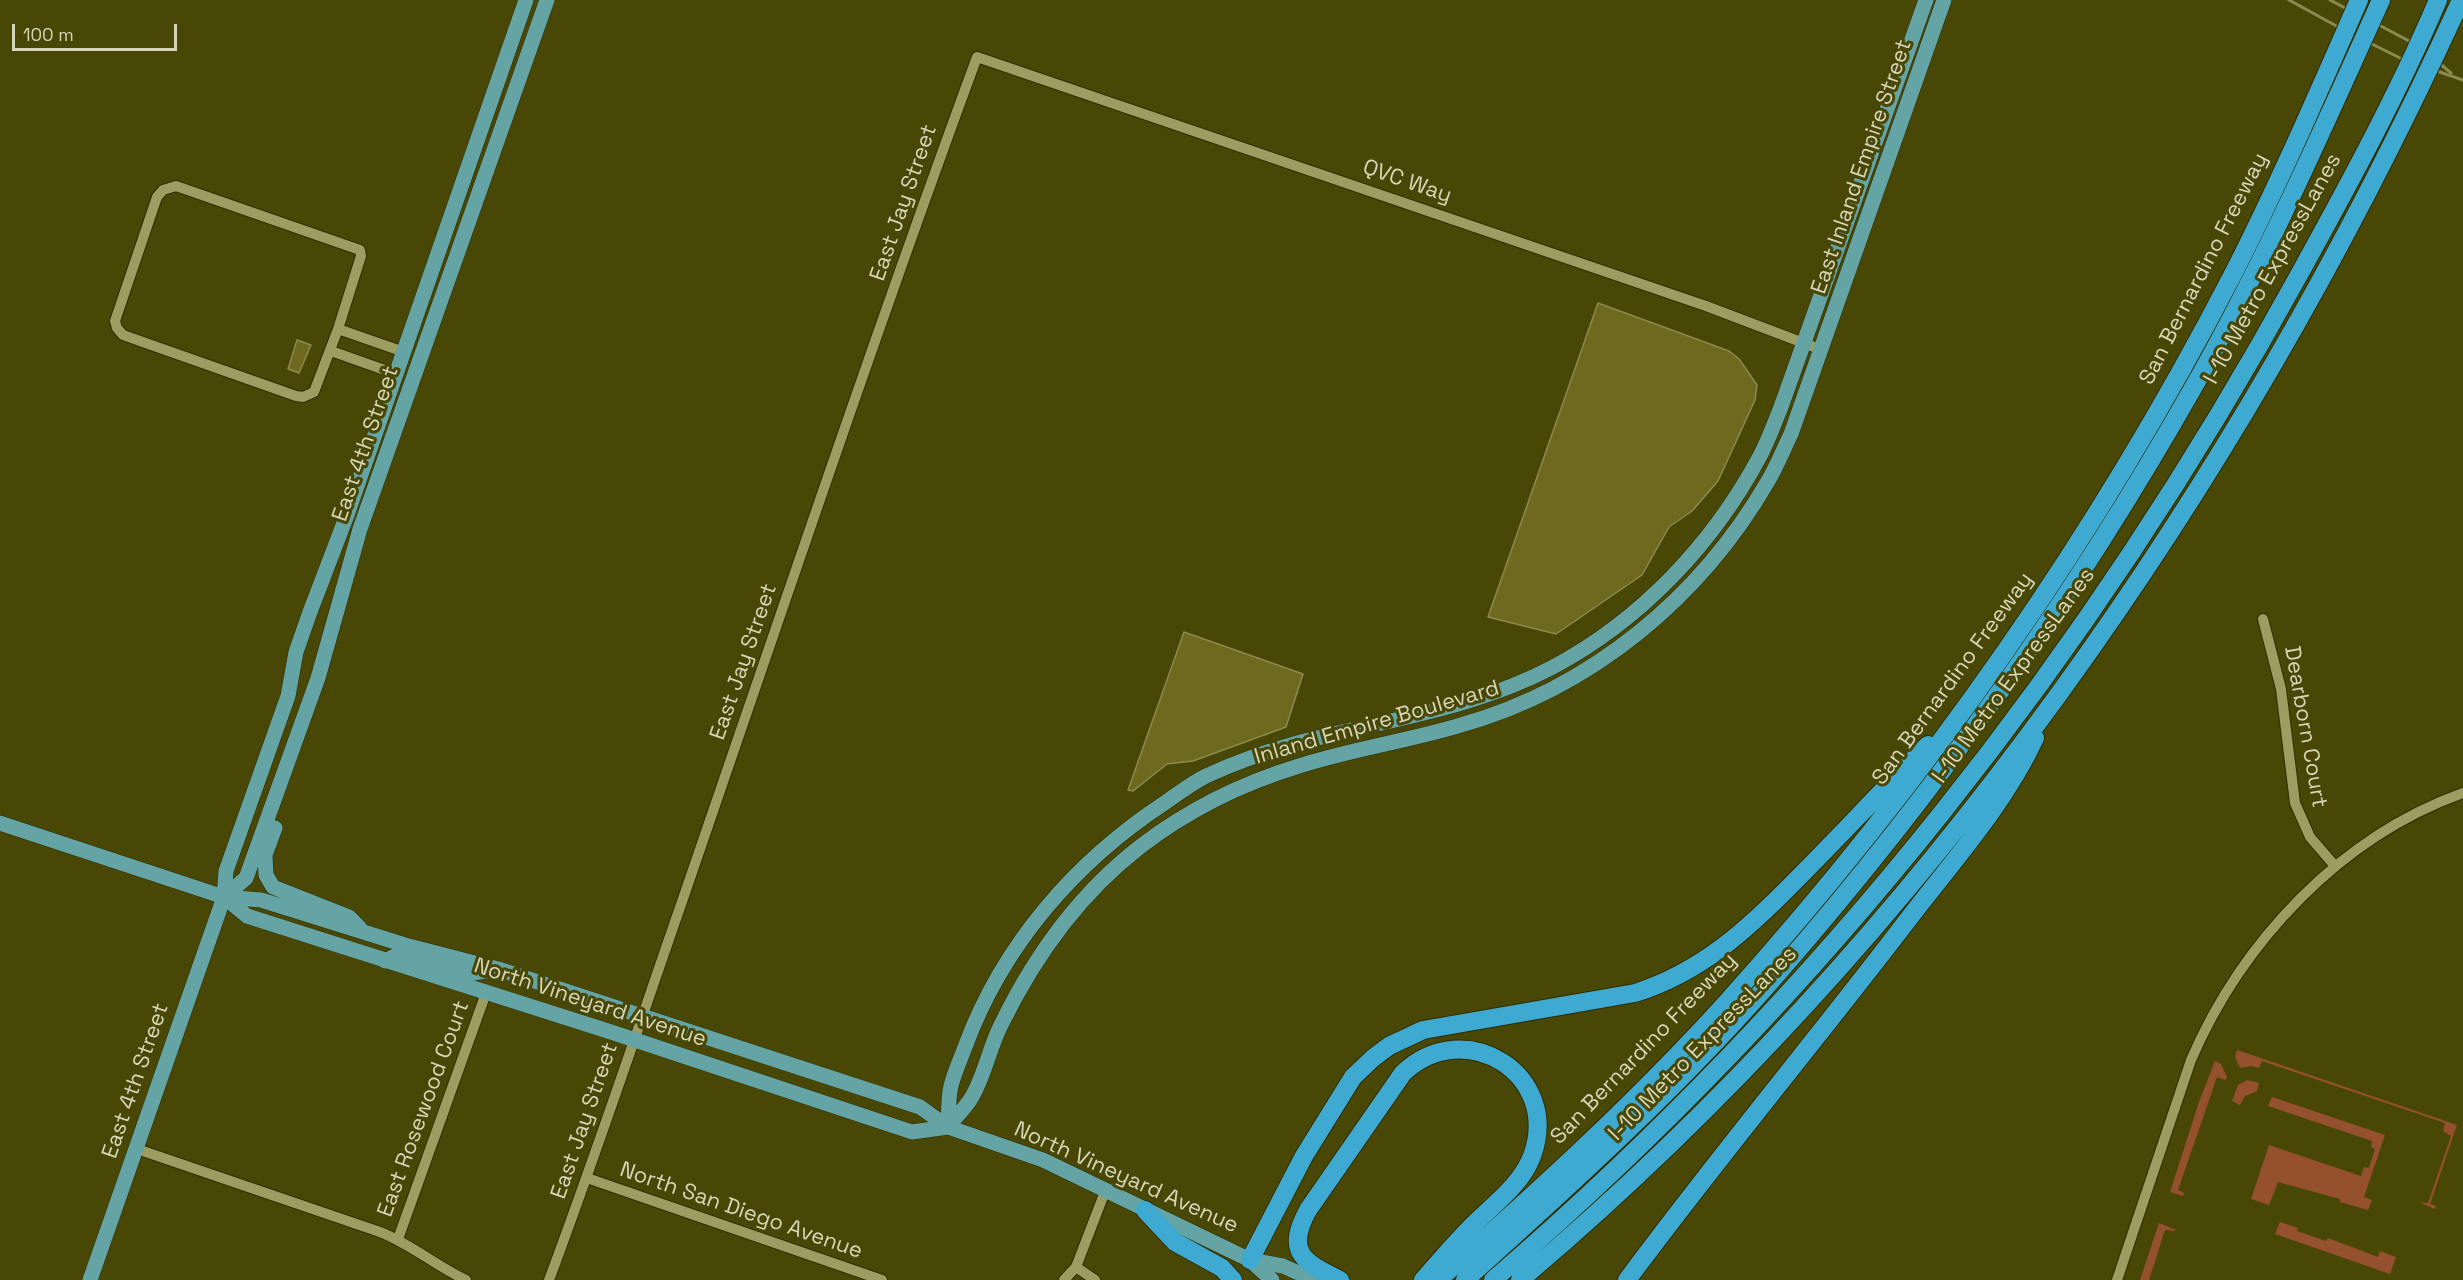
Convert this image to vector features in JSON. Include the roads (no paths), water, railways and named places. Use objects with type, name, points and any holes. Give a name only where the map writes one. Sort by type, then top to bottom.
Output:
[{"type":"highway","name":"San Bernardino Freeway","points":[[1438,1280],[1543,1187],[1725,1004],[1858,848],[1922,768],[2077,543],[2188,356],[2259,220],[2359,0]]},
{"type":"highway","name":"I-10 Metro ExpressLanes","points":[[1493,1280],[1592,1191],[1750,1035],[1866,907],[1988,756],[2094,610],[2188,464],[2266,336],[2345,192],[2438,0]]},
{"type":"highway","points":[[1520,1280],[1599,1211],[1688,1128],[1764,1048],[1890,908],[2047,712],[2133,590],[2227,441],[2426,87],[2446,45],[2461,0]]},
{"type":"highway","name":"I-10 Metro ExpressLanes","points":[[1465,1280],[1606,1150],[1674,1083],[1777,974],[1920,801],[1985,714],[2055,613],[2195,385],[2280,219],[2379,5]]},
{"type":"highway","points":[[2446,45],[2463,23]]},
{"type":"highway","points":[[1250,1260],[1323,1123],[1353,1077],[1373,1058],[1401,1039],[1423,1030],[1635,993],[1669,981],[1702,963],[1743,932],[1772,906],[1857,820],[1893,779],[1963,710]]},
{"type":"highway","points":[[1627,1280],[1687,1200],[1962,850],[2020,770],[2047,712]]},
{"type":"highway","points":[[1340,1280],[1316,1269],[1300,1254],[1297,1234],[1308,1210],[1402,1073],[1415,1062],[1433,1053],[1467,1049],[1494,1057],[1522,1079],[1536,1113],[1536,1141],[1530,1161],[1521,1176],[1423,1280]]},
{"type":"highway","points":[[1145,1210],[1175,1242],[1222,1268],[1233,1280]]},
{"type":"main road","name":"East 4th Street","points":[[90,1280],[224,897],[226,871],[288,696],[296,652],[347,515],[526,0]]},
{"type":"main road","name":"East 4th Street","points":[[224,897],[246,878],[312,694],[360,529],[547,0]]},
{"type":"main road","name":"East Inland Empire Street","points":[[1803,343],[1926,0]]},
{"type":"main road","name":"East Inland Empire Street","points":[[1822,350],[1944,0]]},
{"type":"main road","name":"Inland Empire Boulevard","points":[[948,1127],[950,1089],[969,1037],[993,983],[1030,927],[1069,880],[1152,811],[1204,777],[1294,744],[1401,720],[1491,694],[1554,666],[1613,628],[1670,579],[1714,529],[1760,455],[1781,407],[1803,343]]},
{"type":"main road","name":"Inland Empire Boulevard","points":[[948,1127],[971,1098],[995,1036],[1038,959],[1076,909],[1104,879],[1141,846],[1183,818],[1237,788],[1300,765],[1462,725],[1503,711],[1554,688],[1609,656],[1669,608],[1717,556],[1769,479],[1791,434],[1822,350]]},
{"type":"main road","points":[[312,694],[312,719],[265,855],[266,875],[273,887],[350,917],[364,932]]},
{"type":"main road","name":"North Vineyard Avenue","points":[[0,823],[224,897],[261,900],[364,932],[498,969],[920,1107],[948,1127],[1043,1160],[1250,1260],[1283,1266],[1314,1280]]},
{"type":"main road","name":"North Vineyard Avenue","points":[[224,897],[247,916],[912,1132],[948,1127]]},
{"type":"main road","points":[[385,961],[395,956],[405,955],[473,973],[498,969]]},
{"type":"main road","name":"North Vineyard Avenue","points":[[1250,1260],[1272,1280]]},
{"type":"street","name":"QVC Way","points":[[977,57],[1685,298],[1822,350]]},
{"type":"street","name":"East Jay Street","points":[[549,1280],[587,1178],[940,156],[977,57]]},
{"type":"street","points":[[176,186],[360,250],[361,256],[331,351],[314,392],[303,397],[123,334],[117,328],[115,321],[157,197],[163,190],[176,186]]},
{"type":"street","points":[[338,329],[404,352]]},
{"type":"street","points":[[331,351],[396,374]]},
{"type":"street","name":"Dearborn Court","points":[[2263,620],[2281,689],[2295,803],[2310,837],[2335,866]]},
{"type":"street","points":[[2117,1280],[2182,1084],[2203,1033],[2219,1003],[2251,955],[2285,916],[2335,866],[2362,845],[2399,822],[2463,793]]},
{"type":"street","name":"East Rosewood Court","points":[[398,1239],[486,993]]},
{"type":"street","points":[[137,1149],[398,1239],[466,1280]]},
{"type":"street","name":"North San Diego Avenue","points":[[587,1178],[882,1280]]},
{"type":"street","points":[[1064,1280],[1076,1267],[1106,1189]]},
{"type":"street","points":[[1076,1267],[1095,1280]]},
{"type":"waterway","points":[[2289,0],[2340,28]]},
{"type":"waterway","points":[[2330,0],[2347,9]]},
{"type":"waterway","points":[[2377,24],[2411,42]]},
{"type":"waterway","points":[[2370,43],[2404,60]]},
{"type":"waterway","points":[[2438,62],[2451,73]]},
{"type":"waterway","points":[[2434,70],[2463,80]]}]
